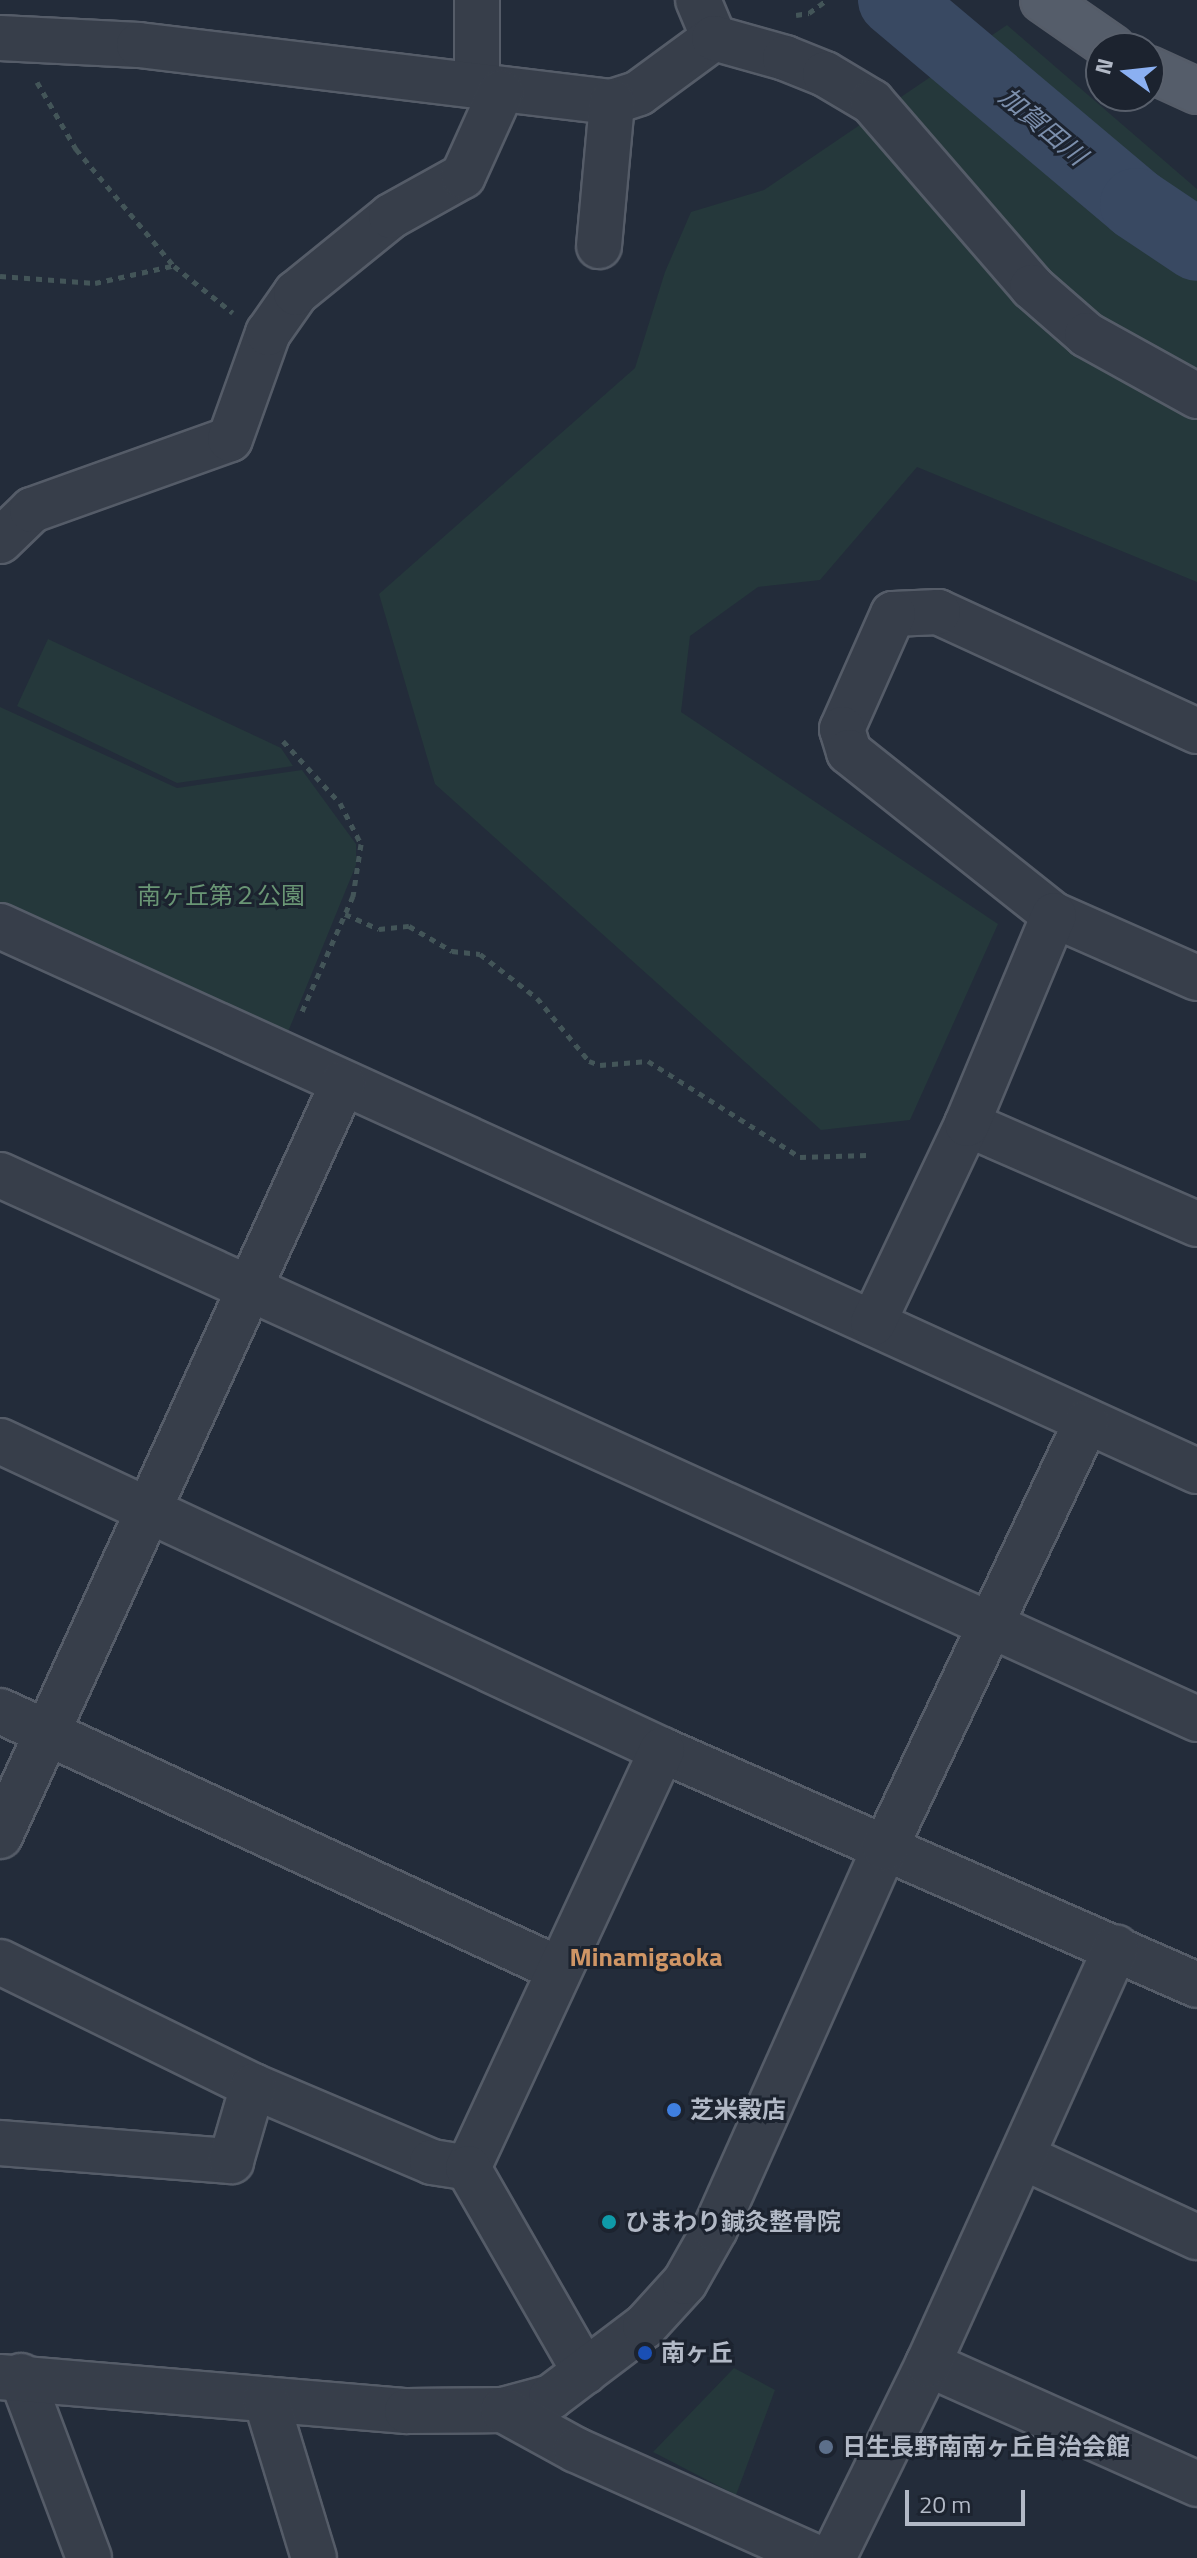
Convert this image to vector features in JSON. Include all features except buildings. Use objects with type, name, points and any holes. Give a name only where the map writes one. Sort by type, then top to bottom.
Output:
[{"type":"main road","points":[[1043,0],[1089,32]]},
{"type":"main road","points":[[1165,76],[1197,91]]},
{"type":"street","points":[[434,222],[463,176],[489,89],[477,0]]},
{"type":"street","points":[[9,37],[356,68],[489,89],[612,102],[639,93],[706,19],[825,74],[872,102],[1032,287],[1087,335],[1197,396]]},
{"type":"street","points":[[599,246],[612,102]]},
{"type":"street","points":[[0,541],[32,510],[222,446],[234,431],[268,333],[296,293],[346,249],[391,216],[463,176]]},
{"type":"street","points":[[1197,731],[938,612],[893,614],[842,729],[849,752],[1054,915],[1197,978]]},
{"type":"street","points":[[873,1323],[967,1124],[1054,915]]},
{"type":"street","points":[[0,926],[1197,1471]]},
{"type":"street","points":[[0,1836],[343,1083]]},
{"type":"street","points":[[967,1124],[1197,1224]]},
{"type":"street","points":[[0,1175],[1197,1719]]},
{"type":"street","points":[[89,2558],[10,2376],[407,2411],[503,2410],[551,2397],[645,2326],[685,2282],[715,2229],[885,1848],[1086,1422]]},
{"type":"street","points":[[0,1441],[662,1750],[1197,1985]]},
{"type":"street","points":[[0,1711],[558,1969]]},
{"type":"street","points":[[468,2168],[662,1750]]},
{"type":"street","points":[[833,2558],[928,2364],[1116,1948]]},
{"type":"street","points":[[0,1962],[253,2086],[432,2162],[468,2168]]},
{"type":"street","points":[[0,2143],[231,2161],[253,2086]]},
{"type":"street","points":[[1023,2157],[1197,2237]]},
{"type":"street","points":[[468,2168],[585,2372]]},
{"type":"street","points":[[928,2364],[1197,2484]]},
{"type":"street","points":[[266,2400],[314,2558]]},
{"type":"street","points":[[503,2410],[576,2450],[818,2558]]},
{"type":"path","points":[[9,37],[76,149],[175,266],[243,321],[268,333]]},
{"type":"path","points":[[0,276],[95,283],[175,266]]},
{"type":"path","points":[[283,741],[340,803],[361,844],[362,865],[345,914],[284,1056]]},
{"type":"path","points":[[345,914],[379,929],[409,926],[452,951],[480,954],[537,998],[589,1061],[600,1065],[648,1061],[800,1157],[868,1155]]},
{"type":"green space","points":[[1007,25],[1085,92],[1085,112],[1108,112],[1197,189],[1197,582],[917,467],[820,580],[758,587],[690,636],[681,712],[998,924],[910,1120],[821,1130],[435,784],[379,594],[635,368],[665,272],[691,212],[764,190]]},
{"type":"green space","points":[[48,639],[281,748],[293,766],[177,783],[17,706]]},
{"type":"green space","name":"南ヶ丘第２公園","points":[[0,707],[177,788],[302,770],[356,844],[356,865],[281,1049],[0,920]]},
{"type":"green space","points":[[734,2368],[775,2390],[736,2495],[653,2452]]},
{"type":"waterway","name":"加賀田川","points":[[894,0],[1136,204],[1197,245]]},
{"type":"place","name":"芝米穀店","points":[[674,2110]]},
{"type":"place","name":"ひまわり鍼灸整骨院","points":[[609,2222]]},
{"type":"place","name":"南ヶ丘","points":[[645,2353]]},
{"type":"place","name":"日生長野南南ヶ丘自治会館","points":[[826,2447]]},
{"type":"district","name":"Minamigaoka","points":[[646,1957]]}]
